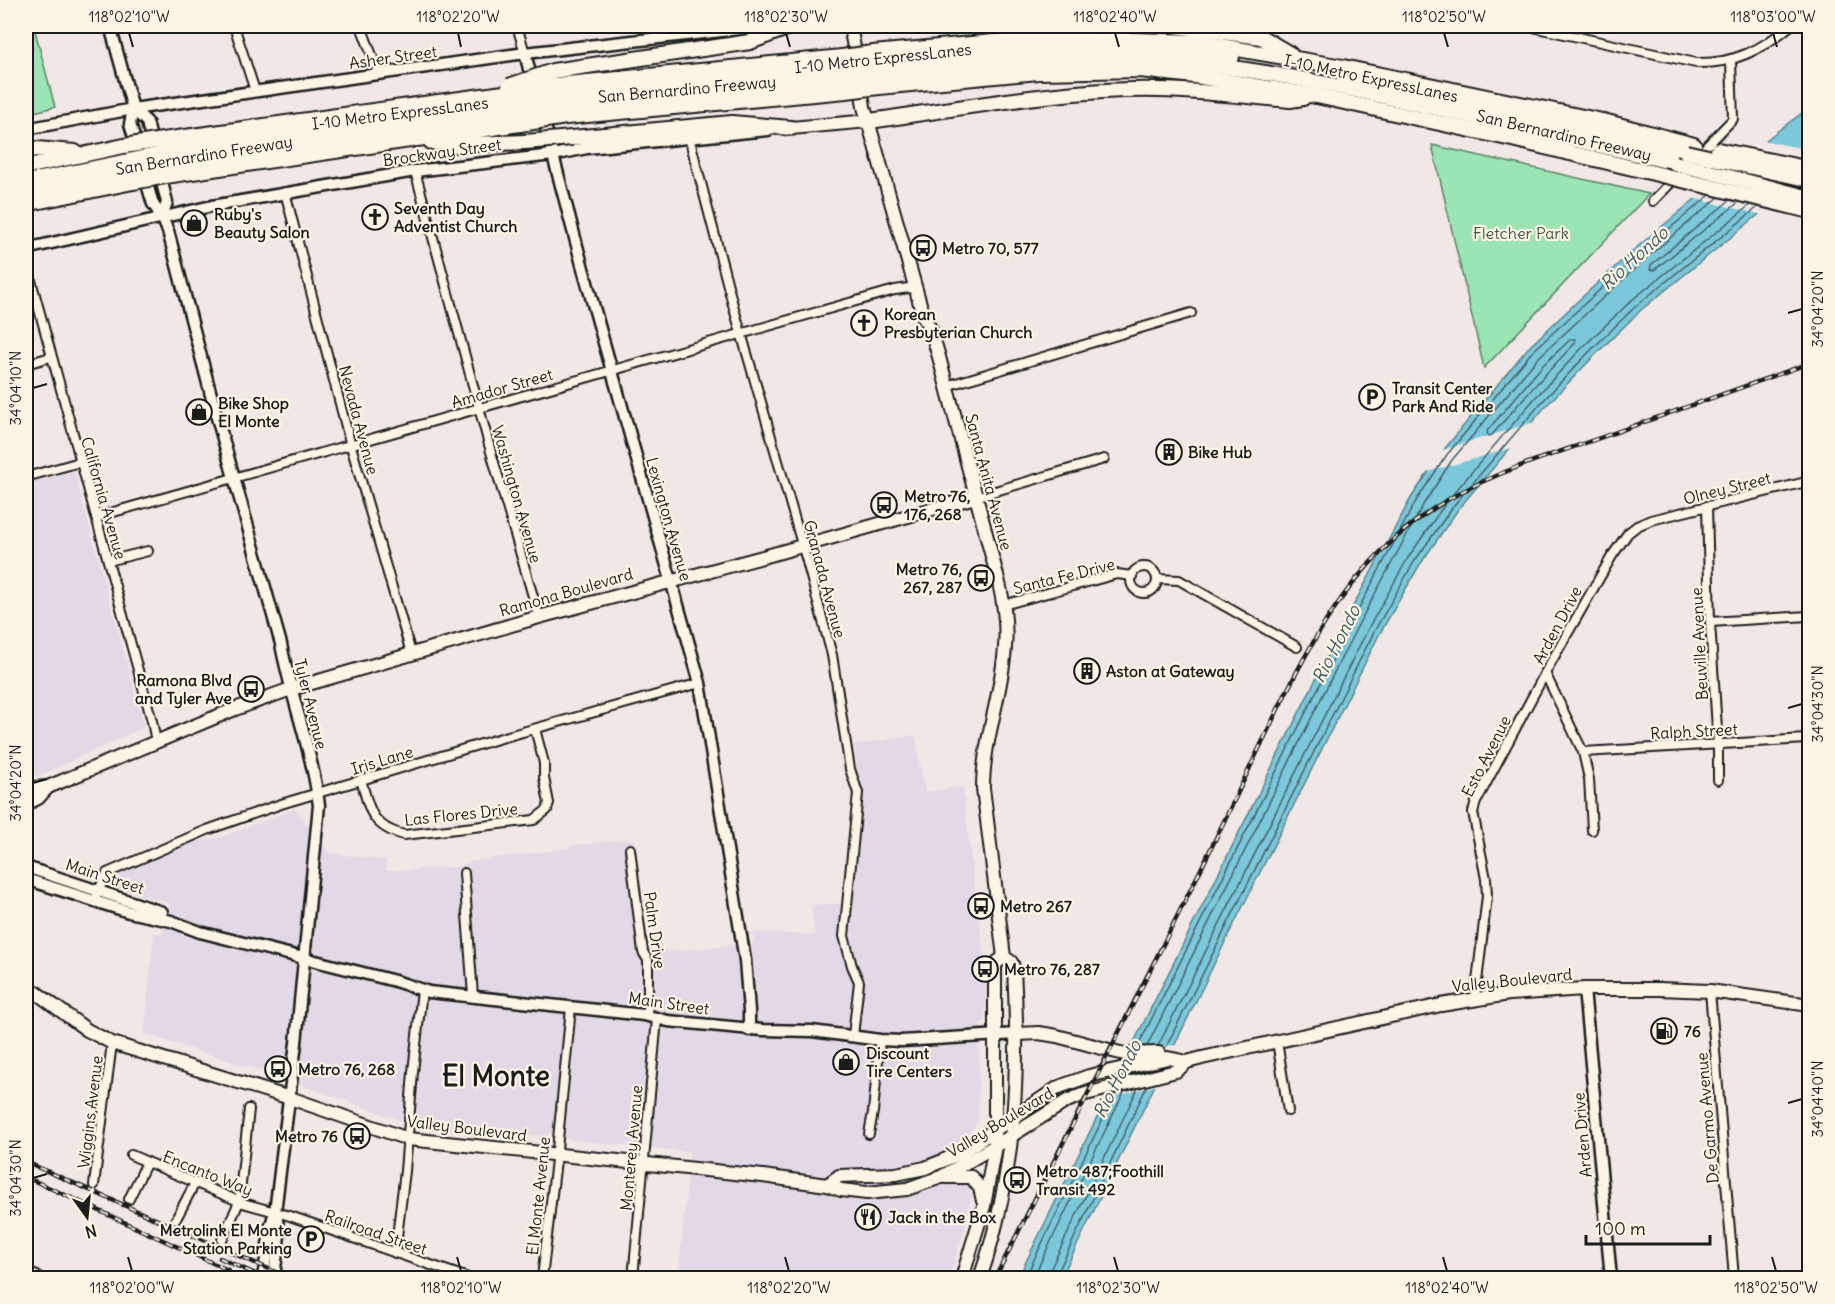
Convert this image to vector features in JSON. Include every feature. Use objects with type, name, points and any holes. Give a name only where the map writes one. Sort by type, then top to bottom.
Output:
[{"type":"highway","points":[[512,102],[553,71],[750,42],[792,26]]},
{"type":"highway","points":[[1176,26],[1261,37],[1297,58]]},
{"type":"highway","name":"San Bernardino Freeway","points":[[26,204],[167,158],[512,102],[562,102],[876,70],[1047,37],[1197,42],[1297,58],[1607,122],[1690,148],[1809,169]]},
{"type":"highway","name":"I-10 Metro ExpressLanes","points":[[876,70],[960,55],[1050,48],[1198,53],[1311,69],[1690,148],[1809,180]]},
{"type":"highway","name":"I-10 Metro ExpressLanes","points":[[876,70],[1074,59],[1152,60],[1227,67],[1325,83],[1675,163],[1809,198]]},
{"type":"highway","name":"San Bernardino Freeway","points":[[26,167],[124,146],[167,158],[417,140],[512,102],[562,102],[876,70],[1039,72],[1140,70],[1194,76],[1317,96],[1809,211]]},
{"type":"highway","points":[[869,121],[1046,96],[1158,90],[1290,100],[1317,96]]},
{"type":"highway","name":"I-10 Metro ExpressLanes","points":[[26,193],[131,171],[167,158],[460,120],[512,102]]},
{"type":"highway","points":[[417,140],[450,145],[525,142],[732,123],[791,128]]},
{"type":"highway","points":[[26,151],[36,149],[92,153]]},
{"type":"highway","points":[[1594,159],[1649,157]]},
{"type":"highway","name":"I-10 Metro ExpressLanes","points":[[26,182],[131,171]]},
{"type":"main road","name":"Santa Anita Avenue","points":[[850,26],[864,107],[924,318],[931,330],[939,357],[1003,604],[1005,649],[984,760],[983,788],[1004,957],[1011,962],[1014,969],[1017,1034],[1013,1135],[999,1214],[979,1278]]},
{"type":"main road","name":"Brockway Street","points":[[791,128],[869,121]]},
{"type":"main road","name":"Ramona Boulevard","points":[[26,791],[32,788],[48,787],[291,688],[539,616],[975,497]]},
{"type":"main road","name":"Ramona Boulevard","points":[[26,804],[38,798],[48,787]]},
{"type":"main road","name":"Santa Anita Avenue","points":[[962,1278],[984,1206],[995,1146],[995,964],[1004,957]]},
{"type":"main road","name":"Valley Boulevard","points":[[26,985],[87,1030],[112,1043],[290,1098],[408,1139],[763,1176],[867,1193],[907,1189],[941,1177],[1067,1101],[1082,1095],[1176,1071],[1187,1062]]},
{"type":"main road","name":"Valley Boulevard","points":[[827,1185],[839,1176],[896,1174],[925,1168],[962,1152],[1059,1087],[1089,1076],[1168,1058],[1187,1062],[1475,999],[1509,993],[1584,989],[1710,991],[1809,1005]]},
{"type":"main road","name":"Main Street","points":[[1017,1034],[1038,1033],[1057,1036],[1101,1050],[1124,1054],[1160,1053],[1168,1058]]},
{"type":"main road","points":[[941,1177],[971,1177],[980,1188],[984,1206]]},
{"type":"main road","points":[[971,1253],[978,1260],[979,1278]]},
{"type":"street","name":"Tyler Avenue","points":[[110,26],[133,109],[130,124],[153,204],[168,231],[281,644],[317,792],[319,814],[290,1098],[276,1212],[271,1225],[263,1278]]},
{"type":"street","points":[[234,26],[255,91]]},
{"type":"street","points":[[361,26],[379,74]]},
{"type":"street","name":"Lexington Avenue","points":[[517,26],[611,371],[700,683],[745,960],[749,1029]]},
{"type":"street","name":"Asher Street","points":[[26,129],[133,109],[677,30],[766,26]]},
{"type":"street","points":[[1528,26],[1696,63],[1713,64],[1731,61],[1790,26]]},
{"type":"street","points":[[1653,201],[1733,119],[1731,61]]},
{"type":"street","name":"Tyler Avenue","points":[[133,109],[147,122],[167,202],[162,217]]},
{"type":"street","name":"Brockway Street","points":[[26,249],[162,217],[285,192],[415,171],[553,155],[587,148],[791,128]]},
{"type":"street","name":"Granada Avenue","points":[[689,137],[741,333],[832,655],[850,769],[858,793],[844,936],[859,982],[853,1036]]},
{"type":"street","name":"Washington Avenue","points":[[415,171],[478,409],[539,616]]},
{"type":"street","name":"Nevada Avenue","points":[[285,192],[351,446],[411,653]]},
{"type":"street","name":"California Avenue","points":[[26,262],[156,742]]},
{"type":"street","name":"Amador Street","points":[[96,517],[741,333],[896,290],[916,287]]},
{"type":"street","points":[[946,386],[1191,313]]},
{"type":"street","points":[[26,364],[51,357]]},
{"type":"street","name":"Ramona Boulevard","points":[[975,497],[1104,459]]},
{"type":"street","points":[[26,477],[80,462]]},
{"type":"street","name":"Olney Street","points":[[1651,520],[1809,481]]},
{"type":"street","name":"Beuville Avenue","points":[[1707,506],[1718,780]]},
{"type":"street","name":"Arden Drive","points":[[1592,830],[1589,779],[1583,752],[1545,673],[1619,545],[1637,526],[1651,520]]},
{"type":"street","points":[[108,561],[148,551]]},
{"type":"street","points":[[1140,567],[1148,567],[1155,572],[1158,579],[1153,590],[1141,592],[1134,588],[1132,576],[1140,567]]},
{"type":"street","name":"Santa Fe Drive","points":[[1003,604],[1117,574],[1132,576]]},
{"type":"street","points":[[1158,579],[1179,580],[1297,647]]},
{"type":"street","points":[[1710,622],[1809,616]]},
{"type":"street","name":"Esto Avenue","points":[[1475,999],[1487,896],[1486,879],[1473,812],[1480,792],[1545,673]]},
{"type":"street","name":"Iris Lane","points":[[97,896],[107,873],[207,830],[317,792],[700,683]]},
{"type":"street","name":"Las Flores Drive","points":[[361,779],[369,811],[375,819],[392,832],[404,835],[534,820],[547,810],[549,803],[544,778],[544,763],[535,729]]},
{"type":"street","name":"Ralph Street","points":[[1583,752],[1807,739]]},
{"type":"street","name":"Palm Drive","points":[[630,849],[643,952],[648,960],[653,1018]]},
{"type":"street","name":"Main Street","points":[[26,867],[97,896]]},
{"type":"street","points":[[464,873],[473,996]]},
{"type":"street","name":"Main Street","points":[[26,879],[157,910],[171,921],[200,932],[396,981],[422,990],[455,996],[473,996],[749,1029],[812,1031],[880,1040],[901,1041],[1017,1034]]},
{"type":"street","name":"Arden Drive","points":[[1584,989],[1611,1278]]},
{"type":"street","points":[[395,1253],[422,990]]},
{"type":"street","name":"De Garmo Avenue","points":[[1710,991],[1734,1278]]},
{"type":"street","name":"El Monte Avenue","points":[[542,1278],[571,1008]]},
{"type":"street","name":"Monterey Avenue","points":[[633,1278],[645,1164],[653,1018]]},
{"type":"street","points":[[869,1134],[880,1040]]},
{"type":"street","points":[[1277,1041],[1288,1111]]},
{"type":"street","name":"Wiggins Avenue","points":[[94,1185],[112,1043]]},
{"type":"street","points":[[222,1240],[239,1202],[249,1109]]},
{"type":"street","name":"Encanto Way","points":[[131,1155],[239,1202],[276,1212]]},
{"type":"street","points":[[129,1199],[147,1162]]},
{"type":"street","points":[[177,1219],[195,1183]]},
{"type":"street","name":"Tyler Avenue","points":[[274,1278],[279,1235],[276,1212]]},
{"type":"street","name":"Railroad Street","points":[[276,1212],[468,1278]]},
{"type":"street","points":[[26,1271],[41,1278]]},
{"type":"shaded area","points":[[74,471],[144,725],[142,728],[37,777],[26,763],[26,484]]},
{"type":"shaded area","points":[[915,735],[925,792],[963,787],[983,946],[986,992],[985,1021],[980,1024],[978,1121],[967,1136],[967,1185],[972,1194],[965,1227],[949,1278],[678,1278],[690,1152],[571,1140],[551,1132],[546,1136],[426,1129],[274,1075],[144,1034],[154,933],[163,934],[170,903],[113,886],[115,876],[190,842],[222,837],[295,809],[330,853],[386,860],[386,871],[457,867],[472,861],[569,848],[573,845],[635,839],[647,948],[673,951],[754,943],[753,932],[815,935],[811,905],[851,903],[861,799],[854,745]]},
{"type":"green space","points":[[26,26],[37,26],[34,27],[55,107],[26,114]]},
{"type":"green space","name":"Fletcher Park","points":[[1432,145],[1649,194],[1484,368]]},
{"type":"water","name":"Rio Hondo","points":[[1809,108],[1809,169],[1757,216],[1641,310],[1594,356],[1545,407],[1459,508],[1419,566],[1380,633],[1216,960],[1061,1278],[1018,1278],[1344,623],[1411,498],[1442,452],[1527,349],[1581,298],[1636,248],[1771,136]]},
{"type":"pier","points":[[1762,140],[1809,150],[1810,173],[1763,215],[1692,198]]},
{"type":"pier","points":[[1538,421],[1516,447],[1424,473],[1439,451]]},
{"type":"pier","points":[[1129,1045],[1150,1047],[1177,1045],[1158,1085],[1102,1100]]},
{"type":"railway","points":[[995,1278],[1200,871],[1283,698],[1335,608],[1378,554],[1404,530],[1433,509],[1491,478],[1532,461],[1810,363]]},
{"type":"railway","points":[[26,1162],[289,1278]]},
{"type":"railway","points":[[26,1177],[228,1270]]},
{"type":"railway","points":[[220,1258],[264,1278]]},
{"type":"place","name":"Seventh Day Adventist Church","points":[[375,217]]},
{"type":"place","name":"Ruby's Beauty Salon","points":[[194,223]]},
{"type":"place","name":"Metro 70, 577","points":[[923,248]]},
{"type":"place","name":"Korean Presbyterian Church","points":[[864,323]]},
{"type":"place","name":"Transit Center Park And Ride","points":[[1372,397]]},
{"type":"place","name":"Bike Shop El Monte","points":[[199,412]]},
{"type":"place","name":"Bike Hub","points":[[1169,452]]},
{"type":"place","name":"Metro 76, 176, 268","points":[[884,505]]},
{"type":"place","name":"Metro 76, 267, 287","points":[[981,578]]},
{"type":"place","name":"Aston at Gateway","points":[[1087,671]]},
{"type":"place","name":"Ramona Blvd and Tyler Ave","points":[[251,689]]},
{"type":"place","name":"Metro 267","points":[[981,906]]},
{"type":"place","name":"Metro 76, 287","points":[[985,969]]},
{"type":"place","name":"76","points":[[1664,1031]]},
{"type":"place","name":"Discount Tire Centers","points":[[846,1062]]},
{"type":"place","name":"Metro 76, 268","points":[[278,1069]]},
{"type":"place","name":"Metro 76","points":[[357,1136]]},
{"type":"place","name":"Metro 487;Foothill Transit 492","points":[[1017,1180]]},
{"type":"place","name":"Jack in the Box","points":[[868,1217]]},
{"type":"place","name":"Metrolink El Monte Station Parking","points":[[311,1239]]},
{"type":"district","name":"El Monte","points":[[496,1076]]}]
